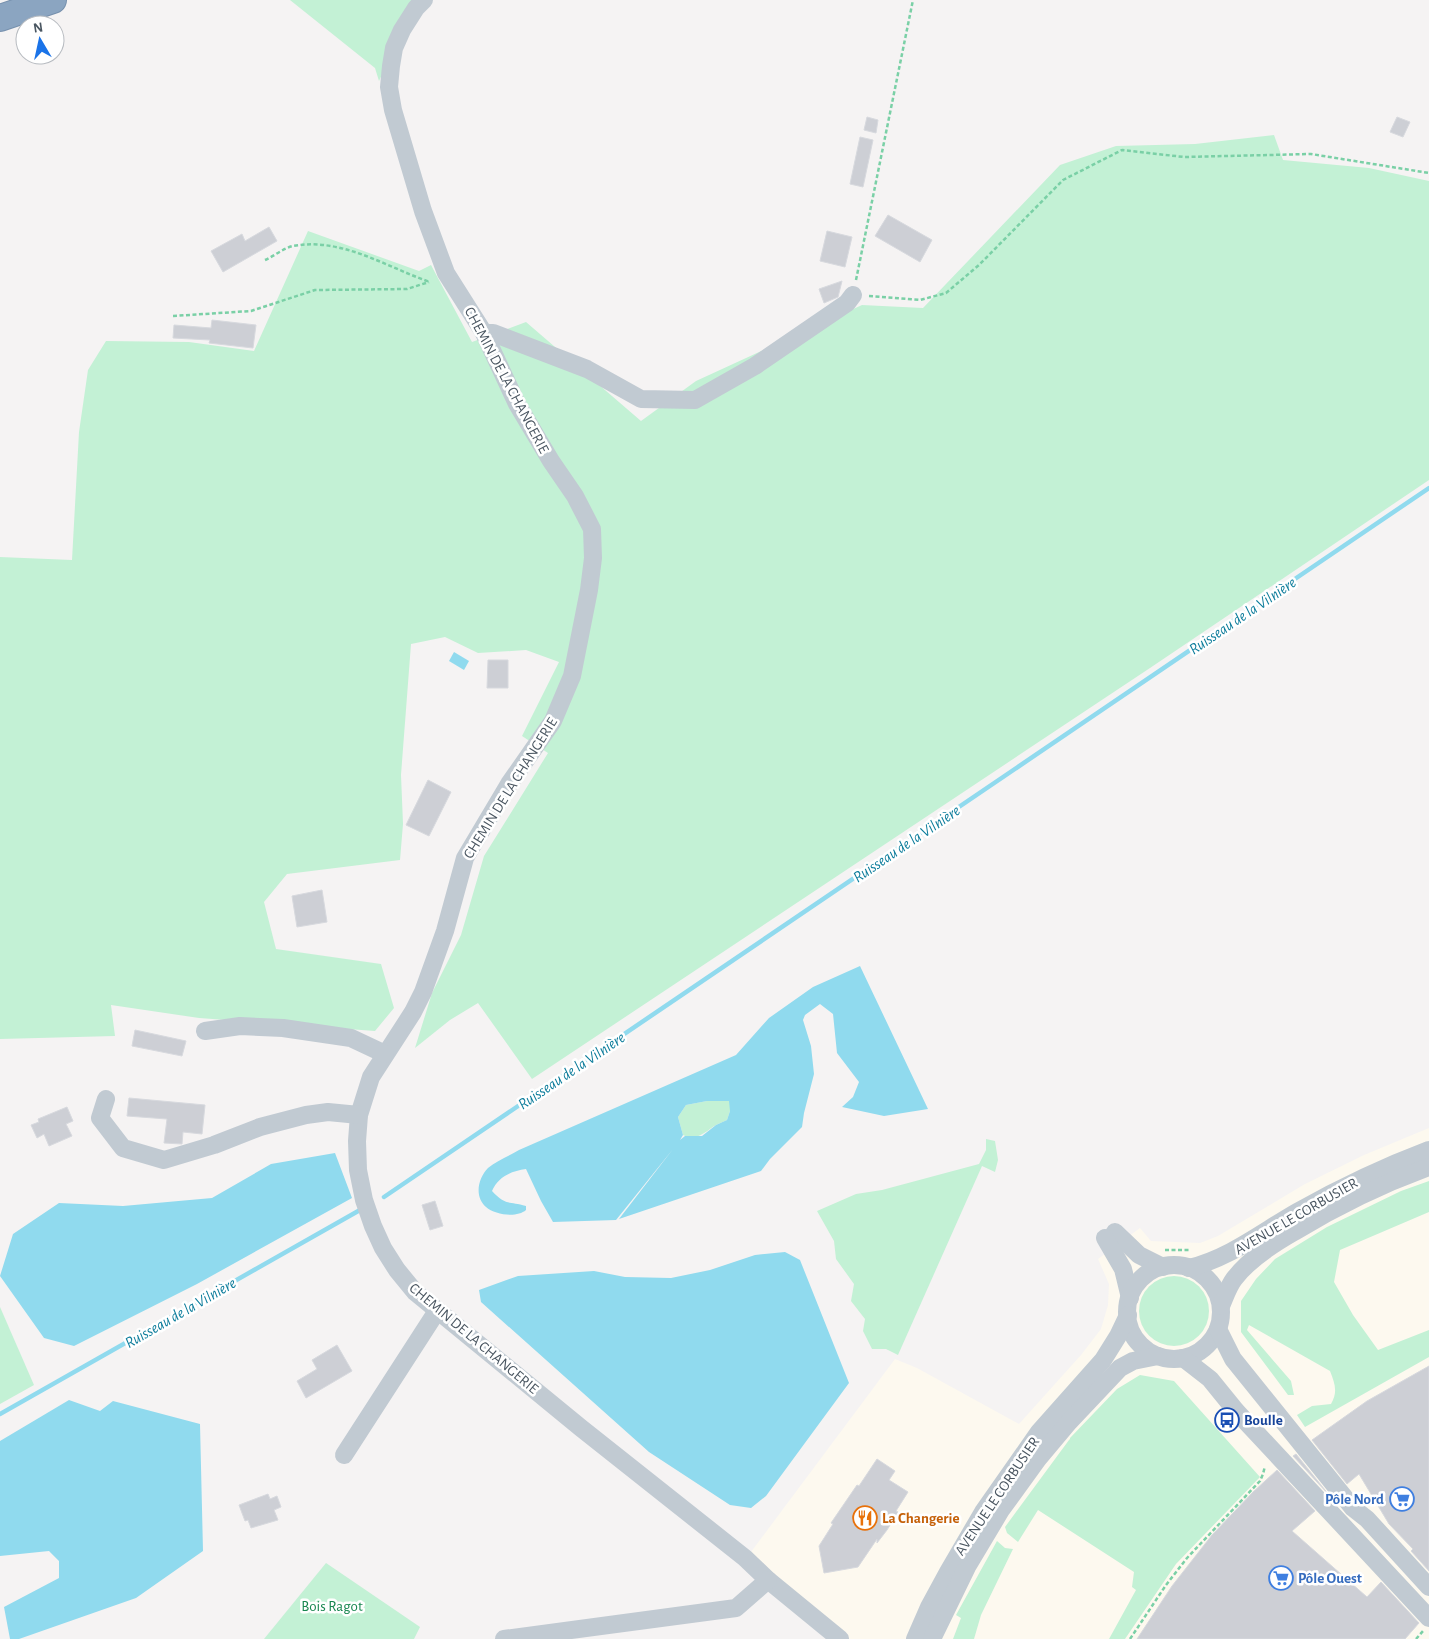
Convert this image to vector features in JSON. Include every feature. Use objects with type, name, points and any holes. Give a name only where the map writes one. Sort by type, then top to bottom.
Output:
[{"type":"highway","points":[[0,18],[53,0]]},
{"type":"street","name":"CHEMIN DE LA CHANGERIE","points":[[424,0],[416,8],[402,30],[394,48],[390,66],[389,87],[393,110],[423,210],[446,273],[484,333],[517,404],[551,461],[575,496],[592,529],[593,558],[572,676],[553,721],[509,784],[464,858],[445,931],[423,992],[413,1012],[371,1076],[359,1115],[357,1141],[358,1170],[364,1200],[383,1248],[397,1270],[415,1292],[581,1428],[745,1558],[768,1580],[840,1639]]},
{"type":"street","points":[[484,333],[493,333],[587,369],[640,399],[695,400],[755,366],[847,303],[853,295]]},
{"type":"street","points":[[205,1031],[240,1026],[284,1028],[351,1038],[385,1054]]},
{"type":"street","points":[[106,1099],[100,1118],[123,1148],[164,1160],[214,1145],[260,1127],[306,1115],[328,1112],[359,1115]]},
{"type":"street","name":"AVENUE LE CORBUSIER","points":[[1189,1268],[1203,1265],[1230,1253],[1324,1197],[1401,1160],[1429,1150]]},
{"type":"street","name":"AVENUE LE CORBUSIER","points":[[1221,1306],[1230,1285],[1238,1274],[1257,1257],[1280,1241],[1350,1201],[1429,1167]]},
{"type":"street","points":[[1129,1306],[1135,1287],[1142,1278],[1163,1267],[1189,1268],[1198,1272],[1210,1283],[1218,1296],[1221,1306],[1221,1318],[1214,1338],[1196,1354],[1170,1359],[1158,1356],[1138,1342],[1130,1327],[1129,1306],[1122,1270],[1110,1235],[1139,1255],[1163,1267]]},
{"type":"street","name":"AVENUE LE CORBUSIER","points":[[915,1639],[929,1607],[983,1512],[1040,1432],[1103,1360],[1118,1336],[1129,1306]]},
{"type":"street","points":[[344,1455],[437,1311]]},
{"type":"street","points":[[1218,1329],[1233,1359],[1353,1508],[1367,1519],[1429,1587]]},
{"type":"street","name":"AVENUE LE CORBUSIER","points":[[932,1639],[971,1560],[1001,1510],[1038,1460],[1069,1422],[1120,1368],[1133,1361],[1158,1356]]},
{"type":"street","points":[[1183,1358],[1210,1379],[1243,1418],[1429,1618]]},
{"type":"street","points":[[1353,1508],[1360,1523],[1388,1557]]},
{"type":"street","points":[[504,1639],[736,1608],[768,1580]]},
{"type":"path","points":[[913,0],[853,295],[920,300],[946,293],[979,265],[1064,180],[1122,150],[1184,157],[1311,154],[1429,173]]},
{"type":"path","points":[[266,260],[292,246],[323,245],[360,254],[430,282]]},
{"type":"path","points":[[173,316],[251,311],[315,290],[407,289],[430,282],[446,273]]},
{"type":"path","points":[[1130,1639],[1166,1585],[1187,1558],[1260,1481],[1265,1464]]},
{"type":"shaded area","points":[[1429,1128],[1429,1639],[840,1639],[751,1552],[895,1359],[917,1368],[1019,1424],[1081,1355],[1101,1329],[1108,1305],[1109,1284],[1098,1259],[1140,1228],[1151,1241],[1200,1243],[1218,1236],[1305,1184],[1364,1155]]},
{"type":"green space","points":[[290,0],[417,0],[379,81],[375,68]]},
{"type":"green space","points":[[1274,135],[1283,160],[1369,168],[1429,181],[1429,480],[532,1079],[478,1003],[450,1020],[415,1048],[432,993],[461,935],[484,856],[548,753],[522,736],[559,662],[526,650],[478,653],[445,637],[411,644],[401,775],[403,824],[400,860],[287,874],[264,902],[276,949],[381,964],[394,1008],[375,1031],[199,1018],[111,1005],[115,1036],[0,1039],[0,557],[72,560],[79,432],[88,370],[106,341],[189,342],[254,351],[308,231],[419,271],[431,265],[472,342],[526,322],[641,421],[696,381],[862,305],[923,308],[1060,165],[1116,146],[1195,144]]},
{"type":"green space","points":[[707,1101],[730,1101],[730,1111],[727,1120],[697,1136],[688,1137],[683,1135],[678,1117],[686,1105]]},
{"type":"green space","points":[[986,1139],[995,1141],[998,1160],[995,1172],[982,1166],[898,1355],[886,1349],[872,1349],[863,1331],[865,1319],[851,1301],[854,1284],[836,1259],[834,1241],[817,1211],[856,1194],[882,1190],[979,1164],[986,1150]]},
{"type":"green space","points":[[1429,1181],[1429,1212],[1340,1250],[1334,1282],[1353,1315],[1378,1350],[1429,1330],[1429,1357],[1305,1427],[1297,1415],[1312,1406],[1331,1404],[1333,1400],[1335,1388],[1330,1371],[1249,1325],[1247,1330],[1291,1381],[1294,1395],[1288,1395],[1241,1332],[1241,1301],[1256,1279],[1275,1259],[1327,1227],[1401,1191]]},
{"type":"green space","points":[[1167,1276],[1181,1276],[1194,1282],[1203,1291],[1209,1304],[1207,1324],[1199,1336],[1181,1346],[1167,1346],[1154,1340],[1145,1331],[1139,1318],[1139,1304],[1145,1291],[1154,1282]]},
{"type":"green space","points":[[0,1307],[34,1385],[0,1404]]},
{"type":"green space","points":[[1140,1375],[1174,1381],[1260,1477],[1176,1564],[1125,1639],[1109,1639],[1136,1590],[1132,1587],[1134,1572],[1038,1510],[1018,1542],[1007,1533],[1005,1527],[1070,1438],[1117,1389]]},
{"type":"green space","points":[[997,1541],[1005,1548],[1013,1549],[981,1615],[974,1639],[953,1639],[961,1618],[956,1615]]},
{"type":"green space","name":"Bois Ragot","points":[[326,1563],[420,1627],[414,1639],[264,1639]]},
{"type":"water","points":[[454,652],[469,661],[464,670],[449,661]]},
{"type":"water","points":[[860,966],[928,1109],[884,1116],[842,1107],[853,1097],[859,1082],[837,1053],[833,1014],[820,1004],[805,1015],[803,1020],[811,1046],[814,1074],[802,1127],[770,1159],[761,1171],[619,1219],[673,1149],[616,1220],[553,1222],[526,1169],[515,1171],[501,1178],[492,1191],[504,1201],[526,1206],[526,1210],[512,1215],[500,1214],[490,1210],[482,1203],[479,1193],[480,1182],[488,1168],[495,1163],[519,1150],[736,1055],[769,1018],[813,987]],"holes":[[[707,1101],[729,1101],[730,1111],[727,1120],[716,1125],[702,1136],[685,1136],[680,1140],[683,1135],[678,1117],[686,1105]]]},
{"type":"water","points":[[335,1153],[352,1198],[197,1284],[74,1346],[44,1338],[0,1276],[13,1234],[59,1203],[123,1206],[212,1198],[271,1164]]},
{"type":"water","points":[[785,1252],[800,1260],[849,1383],[766,1496],[751,1508],[730,1505],[649,1452],[481,1302],[479,1290],[518,1276],[594,1271],[625,1277],[671,1278],[710,1270],[755,1255]]},
{"type":"water","points":[[69,1400],[100,1411],[113,1401],[200,1424],[203,1551],[136,1598],[19,1639],[10,1639],[4,1607],[59,1578],[59,1561],[49,1551],[0,1556],[0,1441]]},
{"type":"building","points":[[867,117],[878,120],[876,133],[864,130]]},
{"type":"building","points":[[1397,117],[1410,122],[1403,137],[1390,132]]},
{"type":"building","points":[[860,137],[873,140],[863,187],[850,184]]},
{"type":"building","points":[[888,215],[932,240],[920,262],[875,236]]},
{"type":"building","points":[[269,227],[277,241],[223,272],[211,251],[242,234],[245,241]]},
{"type":"building","points":[[827,231],[852,237],[845,267],[820,261]]},
{"type":"building","points":[[842,281],[838,297],[824,303],[819,289]]},
{"type":"building","points":[[212,320],[256,325],[253,348],[209,343],[210,340],[173,338],[174,325],[211,328]]},
{"type":"building","points":[[488,660],[508,660],[508,688],[487,688]]},
{"type":"building","points":[[428,780],[451,792],[429,836],[406,825]]},
{"type":"building","points":[[322,890],[327,922],[297,927],[292,896]]},
{"type":"building","points":[[135,1030],[186,1041],[182,1056],[132,1046]]},
{"type":"building","points":[[129,1098],[205,1105],[202,1134],[183,1132],[182,1144],[164,1143],[167,1119],[127,1116]]},
{"type":"building","points":[[67,1107],[73,1121],[66,1124],[72,1136],[49,1146],[44,1134],[37,1138],[31,1125],[39,1122],[38,1119]]},
{"type":"building","points":[[435,1201],[443,1226],[430,1230],[422,1205]]},
{"type":"building","points":[[337,1345],[352,1371],[306,1398],[297,1381],[317,1369],[312,1360]]},
{"type":"building","name":"Pôle Nord","points":[[1429,1366],[1429,1571],[1411,1551],[1413,1549],[1389,1524],[1359,1474],[1347,1484],[1312,1440],[1367,1401]]},
{"type":"building","points":[[1296,1454],[1329,1495],[1293,1456]]},
{"type":"building","name":"La Changerie","points":[[877,1459],[895,1471],[889,1480],[908,1492],[887,1530],[877,1543],[877,1539],[858,1567],[824,1573],[819,1546],[833,1524],[831,1523]]},
{"type":"building","name":"Pôle Ouest","points":[[1277,1470],[1315,1511],[1292,1531],[1367,1597],[1381,1582],[1419,1623],[1405,1639],[1137,1639],[1172,1586],[1212,1535]]},
{"type":"building","points":[[268,1494],[270,1499],[277,1496],[281,1507],[274,1510],[278,1520],[251,1528],[248,1520],[245,1521],[239,1505]]},
{"type":"waterway","name":"Ruisseau de la Vilnière","points":[[384,1197],[1429,488]]},
{"type":"waterway","name":"Ruisseau de la Vilnière","points":[[0,1414],[360,1210]]},
{"type":"place","name":"Boulle","points":[[1227,1420]]},
{"type":"place","name":"Pôle Nord","points":[[1402,1499]]},
{"type":"place","name":"La Changerie","points":[[865,1518]]},
{"type":"place","name":"Pôle Ouest","points":[[1281,1578]]}]
